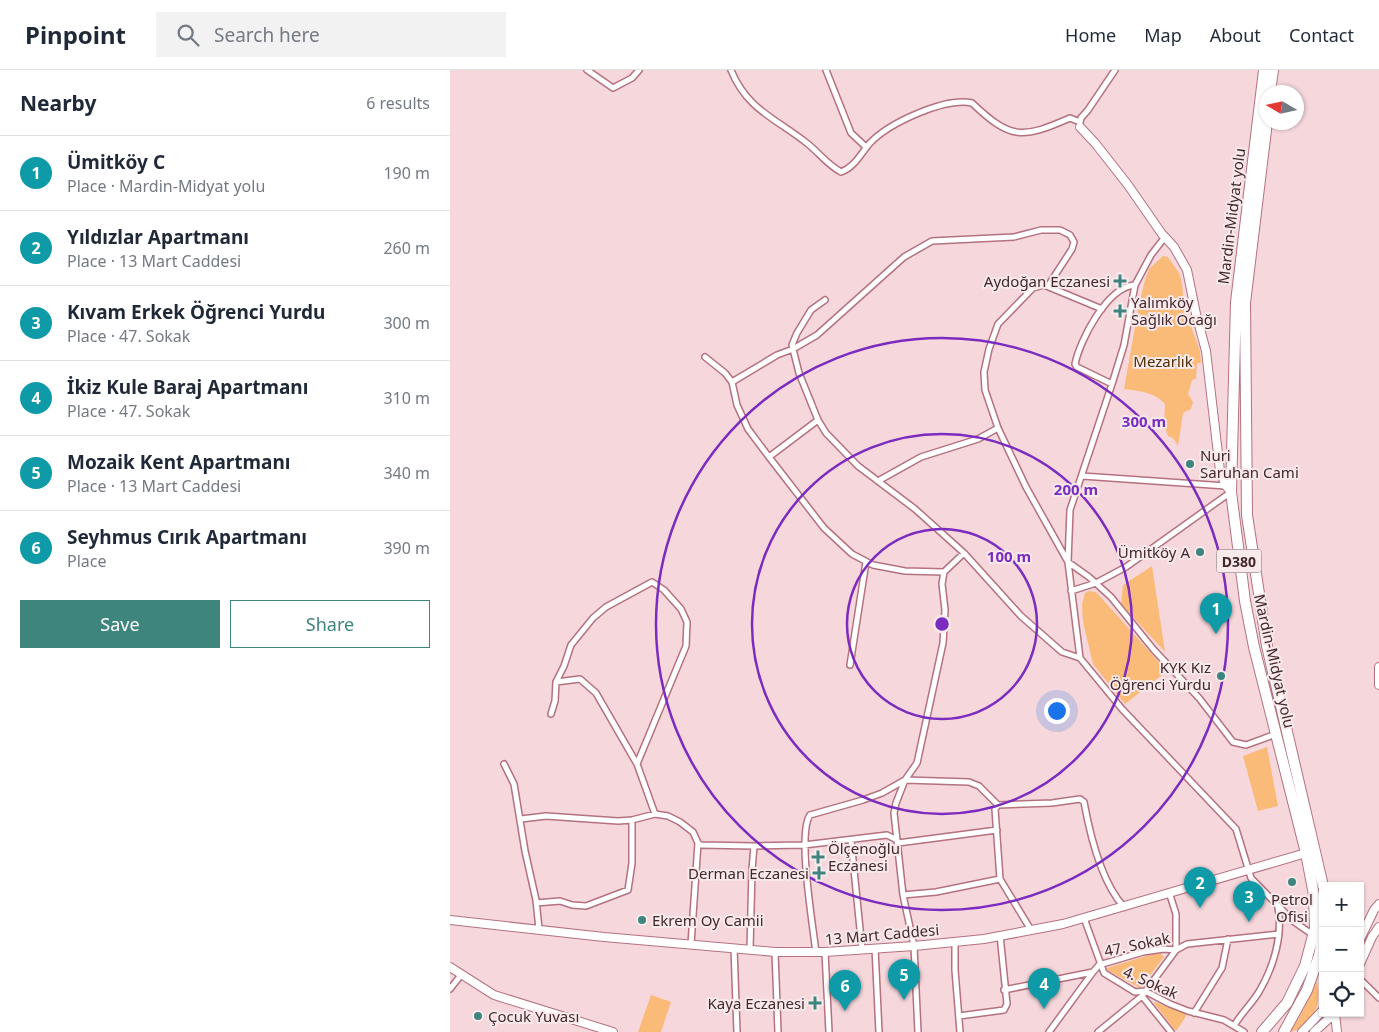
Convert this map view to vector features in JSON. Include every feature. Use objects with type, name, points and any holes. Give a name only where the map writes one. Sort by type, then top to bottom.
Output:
[{"type":"highway","name":"Mardin-Midyat yolu","points":[[1264,70],[1236,302],[1229,489],[1245,601],[1254,647],[1306,853],[1314,894],[1319,956],[1307,990],[1284,1032]]},
{"type":"highway","points":[[1271,85],[1273,70]]},
{"type":"highway","name":"Mardin-Midyat yolu","points":[[1266,130],[1245,303],[1246,514],[1267,646],[1322,882]]},
{"type":"highway","name":"Mardin-Midyat yolu","points":[[1262,1032],[1287,1003],[1306,966],[1318,934]]},
{"type":"street","points":[[587,70],[613,88],[632,78],[638,70]]},
{"type":"street","points":[[731,70],[736,82],[749,100],[771,120],[810,146],[832,167],[841,172],[850,169],[872,141],[911,115],[929,108],[966,102],[972,103],[1003,129],[1017,133],[1042,130],[1070,118],[1080,125],[1174,247],[1187,270],[1206,351],[1220,471],[1229,489]]},
{"type":"street","points":[[826,70],[851,133],[866,148]]},
{"type":"street","points":[[1080,125],[1081,118],[1114,70]]},
{"type":"street","points":[[732,382],[776,355],[793,350],[817,335],[904,257],[932,241],[1014,237],[1041,230],[1060,230],[1070,235],[1074,242],[1072,249],[1048,286]]},
{"type":"street","points":[[1080,658],[1068,562],[1070,510],[1124,345],[1135,285],[1151,255],[1165,237]]},
{"type":"street","points":[[1102,309],[1044,285],[1033,288],[998,324],[989,348],[984,372],[985,390],[998,428],[1026,487],[1068,562],[1096,583],[1110,597],[1154,650],[1199,698],[1233,742],[1246,745],[1277,734]]},
{"type":"street","points":[[1112,384],[1074,364],[1077,352],[1094,319],[1116,294],[1130,285],[1135,285]]},
{"type":"street","points":[[825,300],[811,310],[792,345],[799,373],[818,420],[826,433],[858,466],[916,509],[964,553],[1021,616],[1062,652],[1080,658],[1122,709],[1236,829],[1251,878],[1293,921],[1318,934]]},
{"type":"street","points":[[705,356],[725,373],[732,382],[737,405],[748,429],[824,528],[852,554],[873,565],[904,571],[944,572]]},
{"type":"street","points":[[769,457],[818,420]]},
{"type":"street","points":[[878,481],[921,457],[978,439],[998,428]]},
{"type":"street","points":[[1082,476],[1229,489]]},
{"type":"street","points":[[1072,591],[1096,583],[1126,567],[1229,489]]},
{"type":"street","points":[[918,1032],[914,946],[903,895],[894,813],[905,780],[917,763],[943,643],[945,610],[942,584],[944,572],[964,553]]},
{"type":"street","points":[[850,665],[866,562]]},
{"type":"street","points":[[551,714],[555,701],[556,682],[571,645],[593,618],[606,607],[652,582],[664,590],[681,609],[687,622],[686,646],[637,764]]},
{"type":"street","points":[[1379,667],[1379,685]]},
{"type":"street","points":[[556,682],[580,679],[596,693],[637,764],[655,814]]},
{"type":"street","points":[[504,764],[514,784],[539,929]]},
{"type":"street","points":[[816,953],[804,845],[806,821],[810,815],[882,793],[905,780],[969,782],[979,786],[998,805],[1080,799],[1084,802],[1094,847],[1103,870],[1117,900],[1124,907]]},
{"type":"street","points":[[998,805],[995,809],[1000,879],[1031,930]]},
{"type":"street","points":[[521,819],[546,816],[618,821],[632,820],[655,814],[668,816],[680,822],[693,832],[698,843],[691,944]]},
{"type":"street","points":[[536,903],[560,901],[572,905],[586,906],[628,890],[632,864],[632,820]]},
{"type":"street","points":[[698,843],[701,845],[804,845],[887,836],[897,841],[997,830]]},
{"type":"street","points":[[851,840],[862,949]]},
{"type":"street","points":[[750,949],[754,846]]},
{"type":"street","name":"13 Mart Caddesi","points":[[450,920],[604,937],[775,952],[816,953],[914,946],[984,939],[1084,918],[1306,853]]},
{"type":"street","points":[[903,895],[936,892],[1000,879]]},
{"type":"street","points":[[1098,1032],[1144,994],[1176,950],[1176,914],[1169,892]]},
{"type":"street","points":[[1364,931],[1379,904]]},
{"type":"street","points":[[1234,1026],[1260,990],[1275,956],[1280,921],[1277,906]]},
{"type":"street","name":"4. Sokak","points":[[1084,918],[1099,965],[1104,974],[1135,992],[1194,1013],[1210,1016],[1244,1032]]},
{"type":"street","points":[[1364,955],[1379,927]]},
{"type":"street","name":"47. Sokak","points":[[1004,990],[1093,972],[1099,965],[1143,952],[1164,949],[1176,950],[1187,944],[1279,934]]},
{"type":"street","points":[[959,1016],[1004,1010],[1007,1004],[1004,990],[1000,935]]},
{"type":"street","points":[[1194,1013],[1222,968],[1228,939]]},
{"type":"street","points":[[955,942],[960,1032]]},
{"type":"street","points":[[734,947],[737,1032]]},
{"type":"street","points":[[874,948],[879,1032]]},
{"type":"street","points":[[775,952],[778,1032]]},
{"type":"street","points":[[825,952],[829,1032]]},
{"type":"street","points":[[450,967],[494,995],[613,1032]]},
{"type":"street","points":[[1049,1032],[1093,972]]},
{"type":"street","points":[[450,988],[461,975]]},
{"type":"street","points":[[1364,983],[1379,998]]},
{"type":"street","points":[[1144,994],[1171,1032]]},
{"type":"street","points":[[1302,1032],[1319,1014]]},
{"type":"street","points":[[1314,1032],[1332,1017]]},
{"type":"street","points":[[1336,1017],[1338,1032]]},
{"type":"green space","name":"Mezarlık","points":[[1163,256],[1168,257],[1179,273],[1182,283],[1184,307],[1200,351],[1201,363],[1197,363],[1196,379],[1192,380],[1188,394],[1193,402],[1191,409],[1183,413],[1178,446],[1173,438],[1168,436],[1164,425],[1165,404],[1151,395],[1140,391],[1124,389],[1145,280],[1149,269]]},
{"type":"green space","points":[[1152,566],[1165,652],[1121,604],[1123,585]]},
{"type":"green space","points":[[1089,591],[1096,592],[1167,671],[1125,704],[1093,664],[1083,622],[1082,604],[1085,593]]},
{"type":"green space","points":[[1267,747],[1278,806],[1258,811],[1243,756]]},
{"type":"green space","points":[[1159,952],[1164,957],[1140,988],[1107,970],[1107,968]]},
{"type":"green space","points":[[1316,981],[1318,997],[1314,1012],[1304,1025],[1290,1032],[1298,1020]]},
{"type":"green space","points":[[651,995],[671,1002],[661,1032],[638,1032]]},
{"type":"green space","points":[[1155,1002],[1185,1013],[1186,1016],[1177,1030],[1175,1030]]},
{"type":"place","name":"Aydoğan Eczanesi","points":[[1120,281]]},
{"type":"place","name":"Yalımköy Sağlık Ocağı","points":[[1120,311]]},
{"type":"place","name":"Nuri Saruhan Cami","points":[[1190,464]]},
{"type":"place","name":"Ümitköy A","points":[[1200,552]]},
{"type":"place","name":"Ümitköy C","points":[[1216,634]]},
{"type":"place","name":"KYK Kız Öğrenci Yurdu","points":[[1221,676]]},
{"type":"place","name":"Ölçenoğlu Eczanesi","points":[[818,857]]},
{"type":"place","name":"Derman Eczanesi","points":[[819,873]]},
{"type":"place","name":"Petrol Ofisi","points":[[1292,882]]},
{"type":"place","name":"Yıldızlar Apartmanı","points":[[1200,908]]},
{"type":"place","name":"Ekrem Oy Camii","points":[[642,920]]},
{"type":"place","name":"Kıvam Erkek Öğrenci Yurdu","points":[[1249,922]]},
{"type":"place","name":"Mozaik Kent Apartmanı","points":[[904,1000]]},
{"type":"place","name":"Kaya Eczanesi","points":[[815,1003]]},
{"type":"place","name":"İkiz Kule Baraj Apartmanı","points":[[1044,1009]]},
{"type":"place","name":"Seyhmus Cırık Apartmanı","points":[[845,1011]]},
{"type":"place","name":"Çocuk Yuvası","points":[[478,1016]]}]
